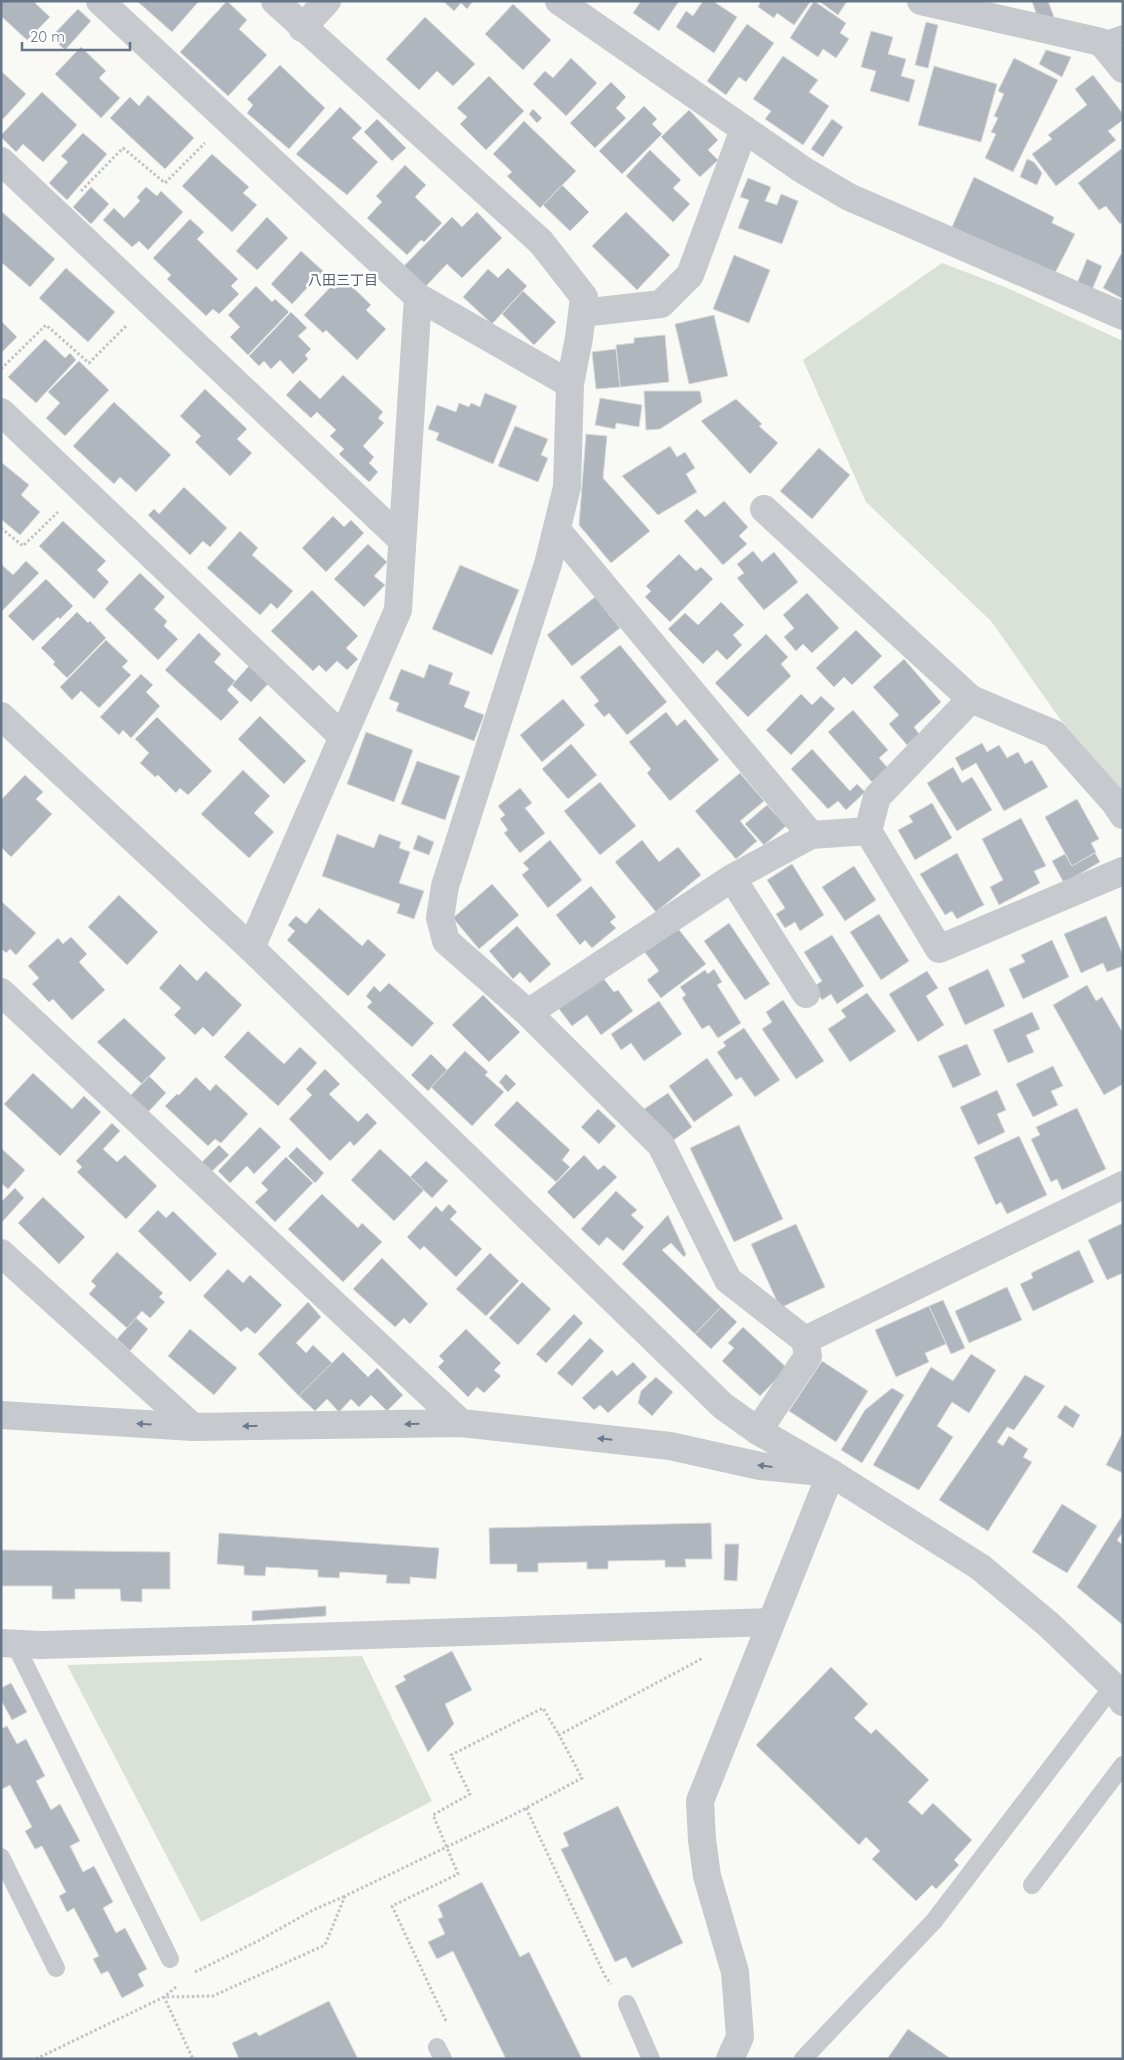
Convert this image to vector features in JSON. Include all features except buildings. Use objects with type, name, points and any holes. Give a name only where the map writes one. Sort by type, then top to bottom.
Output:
[{"type":"street","points":[[100,1],[418,297],[570,384]]},
{"type":"street","points":[[275,1],[302,28],[541,242],[584,296],[579,338],[570,384],[567,487],[548,564],[445,886],[440,918],[446,941],[528,1013],[661,1145],[728,1280],[805,1340],[808,1356],[758,1430]]},
{"type":"street","points":[[302,28],[327,1]]},
{"type":"street","points":[[560,1],[803,170],[849,197],[1123,316]]},
{"type":"street","points":[[921,1],[1112,38],[1123,69]]},
{"type":"street","points":[[582,313],[661,304],[690,275],[744,129]]},
{"type":"street","points":[[1,161],[402,540]]},
{"type":"street","points":[[251,948],[398,610],[418,297]]},
{"type":"street","points":[[1,412],[342,736]]},
{"type":"street","points":[[764,509],[971,699],[1054,734],[1115,803],[1123,815]]},
{"type":"street","points":[[556,530],[811,835]]},
{"type":"street","points":[[971,699],[877,797],[868,831],[939,949],[1123,871]]},
{"type":"street","points":[[1,716],[251,948],[723,1406],[758,1430],[831,1472],[980,1567],[1048,1624],[1120,1689]]},
{"type":"street","points":[[528,1013],[732,878],[811,835],[868,831]]},
{"type":"street","points":[[732,878],[806,994]]},
{"type":"street","points":[[1,992],[461,1423]]},
{"type":"street","points":[[805,1340],[1123,1185]]},
{"type":"street","points":[[1,1253],[193,1427]]},
{"type":"street","points":[[1,1415],[193,1427],[461,1423],[670,1446],[760,1466],[831,1472]]},
{"type":"street","points":[[730,2059],[740,2036],[735,1972],[707,1876],[700,1801],[831,1472]]},
{"type":"street","points":[[8,1643],[219,1640],[772,1622]]},
{"type":"lane","points":[[8,1643],[170,1959]]},
{"type":"lane","points":[[803,2059],[934,1921],[1120,1689]]},
{"type":"lane","points":[[1032,1885],[1123,1765]]},
{"type":"lane","points":[[1,1857],[56,1968]]},
{"type":"lane","points":[[626,2004],[651,2059]]},
{"type":"path","points":[[58,215],[123,148],[165,183],[228,120]]},
{"type":"path","points":[[1,369],[46,325],[89,363],[150,302]]},
{"type":"path","points":[[1,528],[23,546],[82,488]]},
{"type":"path","points":[[559,1734],[704,1658]]},
{"type":"path","points":[[191,1974],[258,1942],[313,1910],[447,1847],[582,1778],[543,1708],[450,1755],[470,1794],[433,1815],[447,1847],[458,1874],[392,1906],[447,2022],[440,2053]]},
{"type":"path","points":[[526,1808],[605,1976],[626,2004]]},
{"type":"path","points":[[164,1997],[213,1996],[325,1945],[344,1896]]},
{"type":"path","points":[[36,2059],[164,1997],[177,1986]]},
{"type":"path","points":[[164,1997],[193,2059]]},
{"type":"shaded area","points":[[942,263],[1005,287],[1123,341],[1123,793],[1060,719],[991,621],[866,502],[803,360]]},
{"type":"shaded area","points":[[362,1656],[432,1801],[201,1922],[67,1665]]},
{"type":"district","name":"八田三丁目","points":[[343,280]]}]
